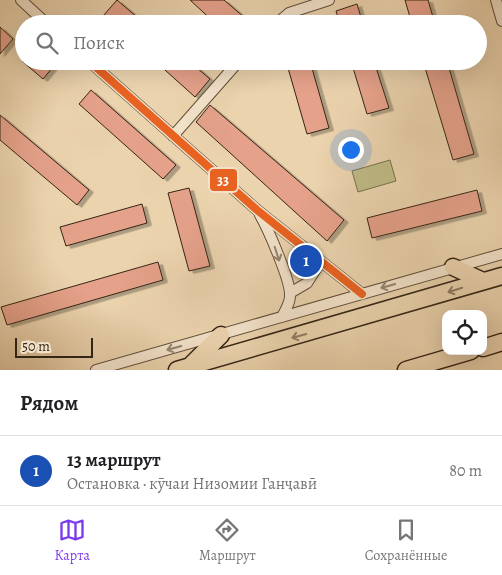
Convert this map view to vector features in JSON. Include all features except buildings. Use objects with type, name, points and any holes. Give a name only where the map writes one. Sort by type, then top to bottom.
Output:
[{"type":"main road","points":[[454,267],[483,281]]},
{"type":"main road","points":[[183,368],[413,304],[502,276]]},
{"type":"main road","points":[[183,368],[221,334]]},
{"type":"main road","points":[[487,347],[502,342]]},
{"type":"main road","points":[[406,370],[457,355]]},
{"type":"street","points":[[21,0],[38,15]]},
{"type":"street","points":[[286,15],[329,0]]},
{"type":"street","points":[[496,0],[502,21]]},
{"type":"street","points":[[99,70],[257,210],[362,294]]},
{"type":"street","points":[[173,136],[232,70]]},
{"type":"street","points":[[257,210],[272,235],[290,293],[289,304],[282,317]]},
{"type":"street","points":[[96,370],[502,254]]},
{"type":"street","points":[[290,293],[307,282],[321,260]]},
{"type":"shaded area","points":[[390,160],[396,181],[358,192],[352,171]]},
{"type":"transit line","name":"33","points":[[99,70],[257,210],[362,294]]},
{"type":"place","name":"13 маршрут","points":[[306,261]]}]
